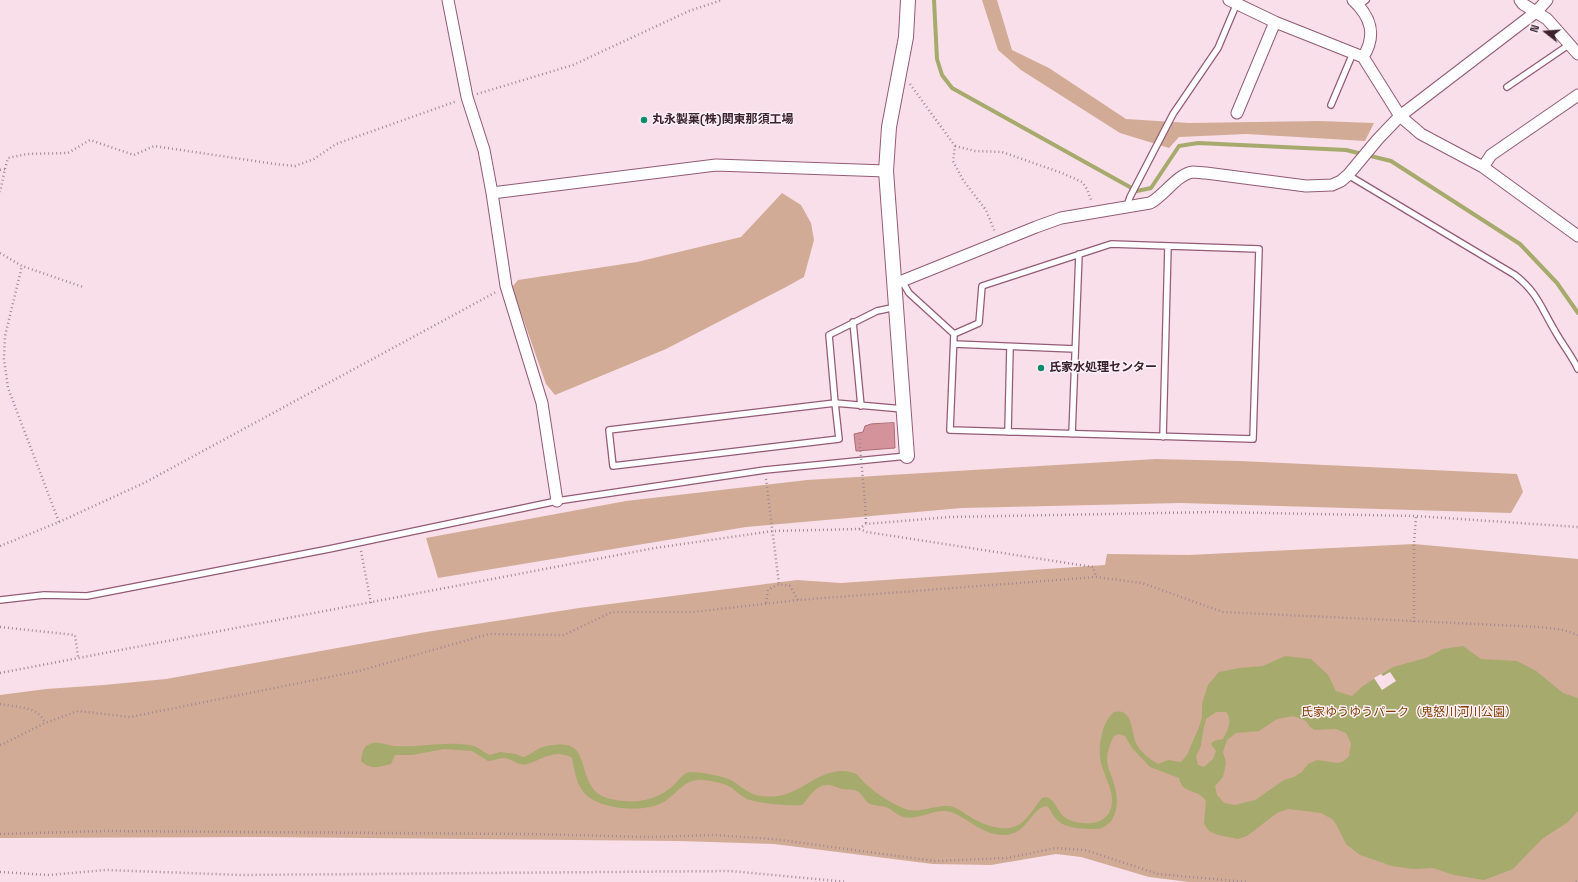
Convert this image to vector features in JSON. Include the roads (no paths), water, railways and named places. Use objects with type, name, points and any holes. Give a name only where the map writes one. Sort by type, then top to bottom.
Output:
[{"type":"street","points":[[448,0],[467,97],[484,150],[506,286],[542,404],[557,501]]},
{"type":"street","points":[[907,456],[896,307],[898,281],[886,171],[889,127],[906,37],[908,0]]},
{"type":"street","points":[[1520,0],[1523,4],[1547,19],[1578,54]]},
{"type":"street","points":[[898,281],[1061,218],[1094,212],[1128,202],[1150,203],[1157,199],[1182,176],[1192,172],[1320,186],[1332,185],[1341,181],[1352,171],[1378,139],[1400,116],[1536,12],[1547,0]]},
{"type":"street","points":[[1233,2],[1275,22],[1358,55],[1400,116],[1421,134],[1483,168],[1578,236]]},
{"type":"street","points":[[1358,55],[1368,49],[1371,30],[1369,20],[1359,2]]},
{"type":"street","points":[[1237,113],[1275,22]]},
{"type":"street","points":[[1483,168],[1491,154],[1578,95]]},
{"type":"street","points":[[492,193],[716,165],[886,171]]},
{"type":"lane","points":[[1128,202],[1173,114],[1218,48],[1233,2]]},
{"type":"lane","points":[[1508,87],[1570,44]]},
{"type":"lane","points":[[1331,105],[1358,55]]},
{"type":"lane","points":[[1352,171],[1515,275],[1525,283],[1534,293],[1554,330],[1578,369]]},
{"type":"lane","points":[[898,281],[954,334],[950,430],[1253,439],[1259,249],[1110,244],[982,286],[979,323],[954,334]]},
{"type":"lane","points":[[1163,437],[1168,246]]},
{"type":"lane","points":[[1072,434],[1078,254]]},
{"type":"lane","points":[[896,307],[877,310],[829,335],[835,404],[839,439],[613,466],[609,430],[835,404],[903,409]]},
{"type":"lane","points":[[853,322],[861,406]]},
{"type":"lane","points":[[954,344],[1075,350]]},
{"type":"lane","points":[[1008,432],[1010,347]]},
{"type":"lane","points":[[0,600],[44,595],[87,596],[557,501],[765,470],[907,456]]},
{"type":"waterway","points":[[934,0],[937,59],[942,75],[952,88],[1137,191],[1151,188],[1179,146],[1198,143],[1346,150],[1391,161],[1520,244],[1557,283],[1578,313]]},
{"type":"place","name":"丸永製菓(株)関東那須工場","points":[[644,120]]},
{"type":"place","name":"氏家水処理センター","points":[[1041,368]]},
{"type":"park label","name":"氏家ゆうゆうパーク（鬼怒川河川公園）","points":[[1409,713]]}]
